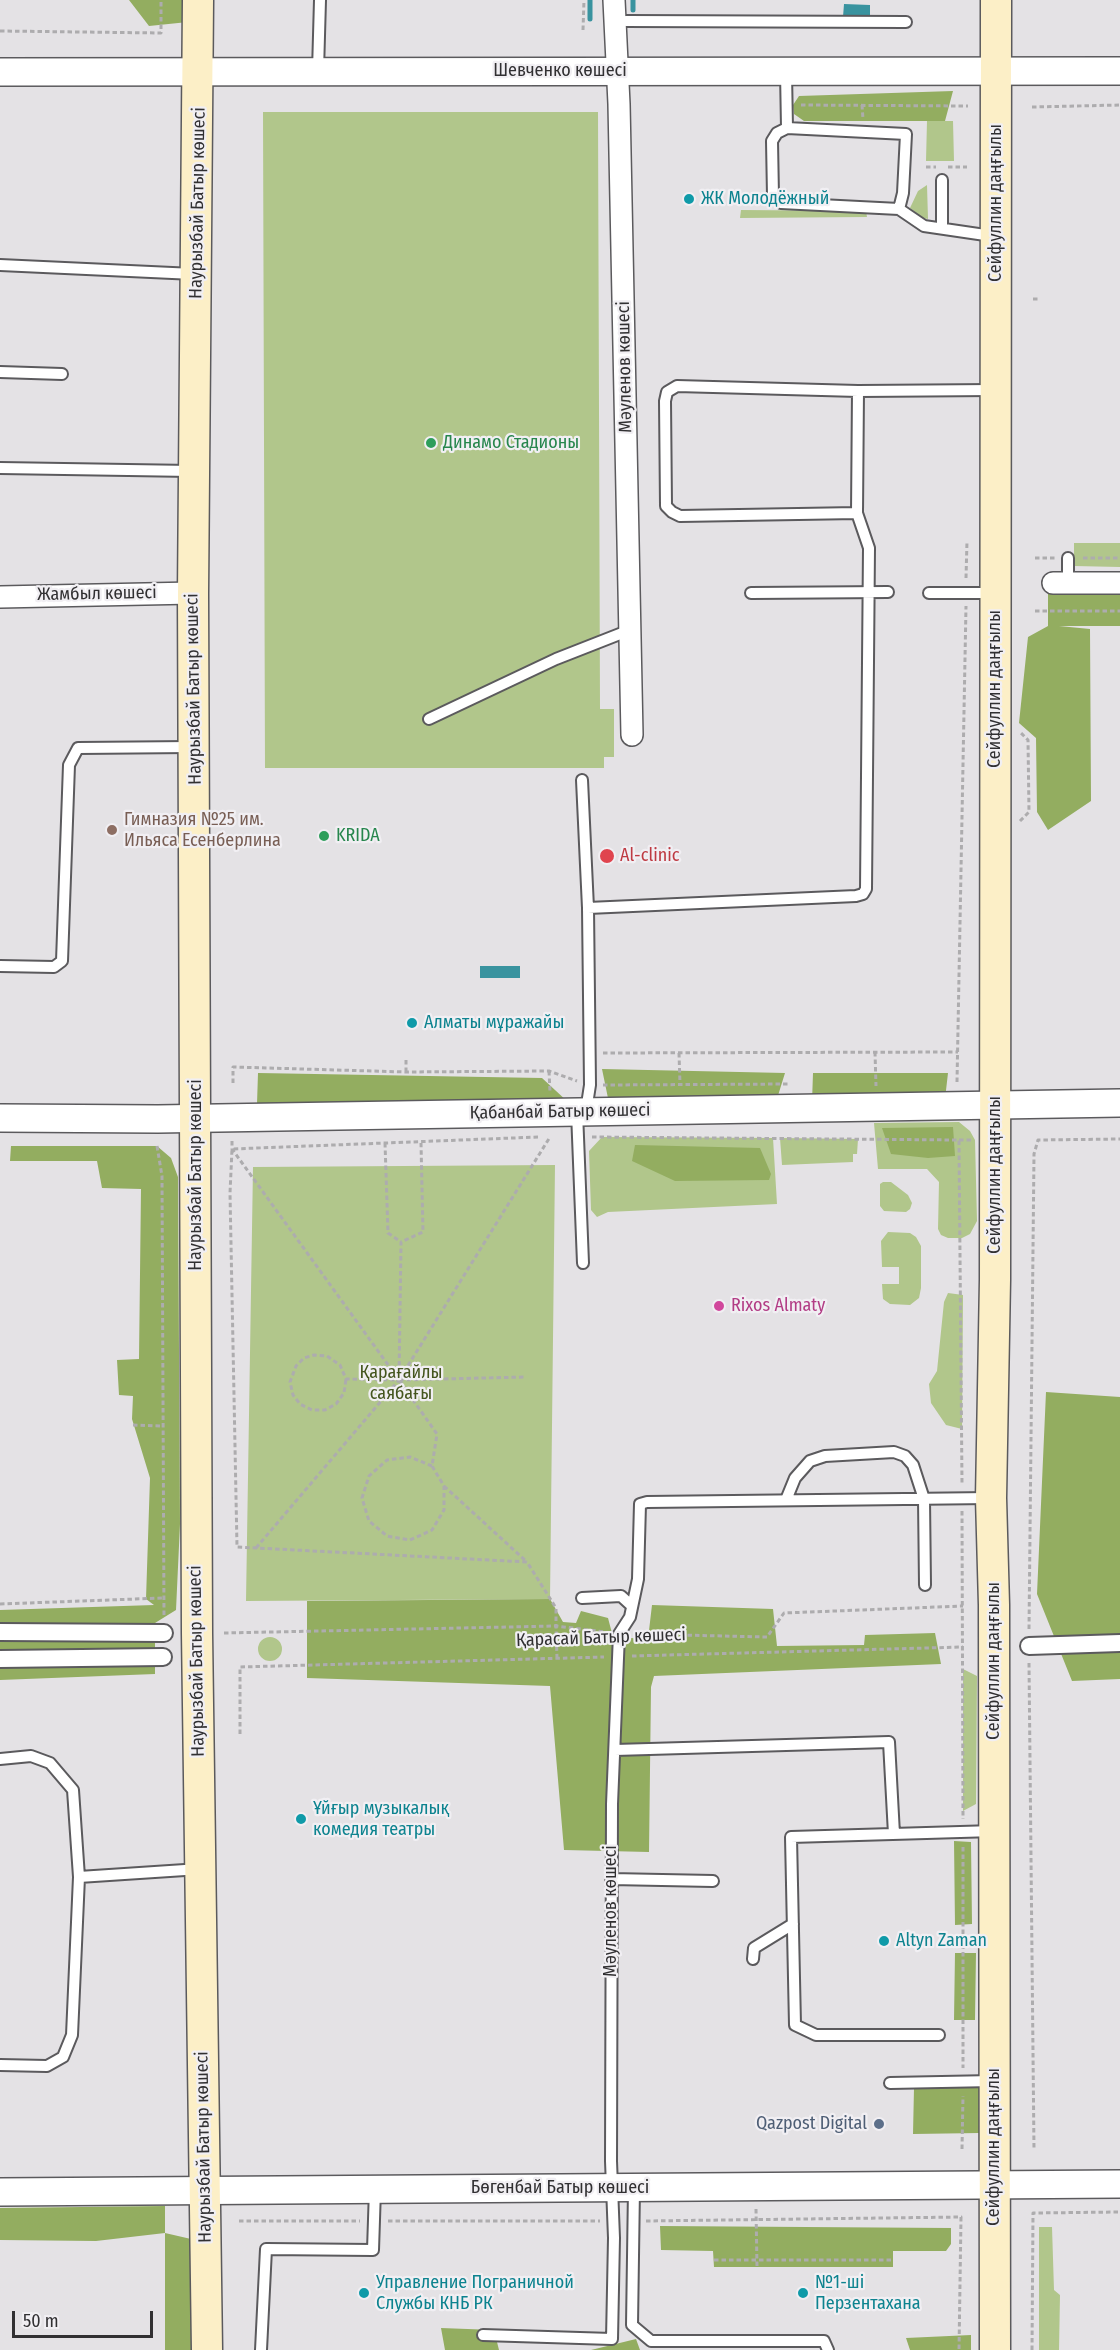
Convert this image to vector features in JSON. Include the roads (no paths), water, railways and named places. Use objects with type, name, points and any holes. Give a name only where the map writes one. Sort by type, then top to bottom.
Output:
[{"type":"main road","name":"Наурызбай Батыр көшесі","points":[[198,0],[200,71],[193,593],[197,1117],[196,1633],[207,2350]]},
{"type":"main road","name":"Сейфуллин даңғылы","points":[[995,2350],[994,1831],[977,1498],[995,1105],[980,593],[995,390],[996,0]]},
{"type":"street","name":"Мәуленов көшесі","points":[[614,0],[632,735]]},
{"type":"street","name":"Шевченко көшесі","points":[[0,72],[1120,71]]},
{"type":"street","points":[[1060,583],[1120,583]]},
{"type":"street","name":"Жамбыл көшесі","points":[[0,597],[193,593]]},
{"type":"street","name":"Қабанбай Батыр көшесі","points":[[0,1118],[580,1120],[680,1110],[1120,1103]]},
{"type":"street","points":[[0,1632],[164,1633]]},
{"type":"street","points":[[1029,1646],[1120,1643]]},
{"type":"street","points":[[0,1659],[163,1657]]},
{"type":"street","name":"Бөгенбай Батыр көшесі","points":[[0,2192],[1120,2184]]},
{"type":"lane","points":[[318,71],[320,0]]},
{"type":"lane","points":[[626,21],[906,22]]},
{"type":"lane","points":[[786,72],[787,128]]},
{"type":"lane","points":[[899,208],[903,193],[906,134],[787,128],[777,134],[772,141],[773,196],[781,203],[899,208],[924,225],[996,236]]},
{"type":"lane","points":[[942,180],[942,228]]},
{"type":"lane","points":[[0,265],[197,274]]},
{"type":"lane","points":[[0,372],[62,374]]},
{"type":"lane","points":[[857,513],[680,516],[672,512],[666,506],[665,402],[667,392],[677,386],[858,392],[995,390]]},
{"type":"lane","points":[[588,908],[856,896],[863,894],[866,889],[869,548],[857,513],[858,392]]},
{"type":"lane","points":[[0,468],[195,471]]},
{"type":"lane","points":[[1060,583],[1068,558]]},
{"type":"lane","points":[[751,593],[888,592]]},
{"type":"lane","points":[[929,593],[980,593]]},
{"type":"lane","points":[[429,719],[556,659],[630,630]]},
{"type":"lane","points":[[0,966],[54,967],[62,961],[69,765],[78,748],[195,747]]},
{"type":"lane","points":[[582,780],[588,908],[590,1085],[580,1120],[583,1263]]},
{"type":"lane","points":[[786,1500],[795,1478],[810,1461],[825,1455],[894,1452],[905,1456],[913,1466],[924,1498],[925,1585]]},
{"type":"lane","points":[[632,1606],[639,1569],[639,1508],[643,1502],[977,1498]]},
{"type":"lane","points":[[582,1598],[621,1596],[632,1606]]},
{"type":"lane","name":"Мәуленов көшесі","points":[[623,2188],[611,1879],[619,1634],[630,1617],[632,1606]]},
{"type":"lane","points":[[615,1750],[889,1742],[894,1834]]},
{"type":"lane","points":[[0,1759],[31,1756],[50,1763],[73,1790],[79,1877],[72,2034],[63,2057],[47,2066],[0,2065]]},
{"type":"lane","points":[[939,2035],[816,2035],[795,2025],[791,1837],[994,1831]]},
{"type":"lane","points":[[79,1877],[200,1869]]},
{"type":"lane","points":[[611,1879],[713,1881]]},
{"type":"lane","points":[[753,1959],[754,1948],[793,1924]]},
{"type":"lane","points":[[890,2083],[993,2081]]},
{"type":"lane","points":[[483,2335],[612,2339],[614,2238],[623,2188]]},
{"type":"lane","points":[[623,2188],[632,2325],[651,2341],[824,2341],[828,2350]]},
{"type":"lane","points":[[261,2350],[266,2248],[373,2250],[375,2189]]},
{"type":"water","points":[[844,4],[870,5],[870,17],[843,17]]},
{"type":"water","points":[[480,966],[520,966],[520,978],[480,978]]},
{"type":"waterway","points":[[590,0],[590,19]]},
{"type":"waterway","points":[[633,0],[633,10]]},
{"type":"place","name":"ЖК Молодёжный","points":[[689,199]]},
{"type":"place","name":"Динамо Стадионы","points":[[431,443]]},
{"type":"place","name":"Гимназия №25 им. Ильяса Есенберлина","points":[[112,830]]},
{"type":"place","name":"KRIDA","points":[[324,836]]},
{"type":"place","name":"Al-clinic","points":[[607,856]]},
{"type":"place","name":"Алматы мұражайы","points":[[412,1023]]},
{"type":"place","name":"Rixos Almaty","points":[[719,1306]]},
{"type":"place","name":"Ұйғыр музыкалық комедия театры","points":[[301,1819]]},
{"type":"place","name":"Altyn Zaman","points":[[884,1941]]},
{"type":"place","name":"Qazpost Digital","points":[[879,2124]]},
{"type":"place","name":"Управление Пограничной Службы КНБ РК","points":[[364,2293]]},
{"type":"place","name":"№1-ші Перзентахана","points":[[803,2293]]},
{"type":"park label","name":"Қарағайлы саябағы","points":[[401,1383]]}]
